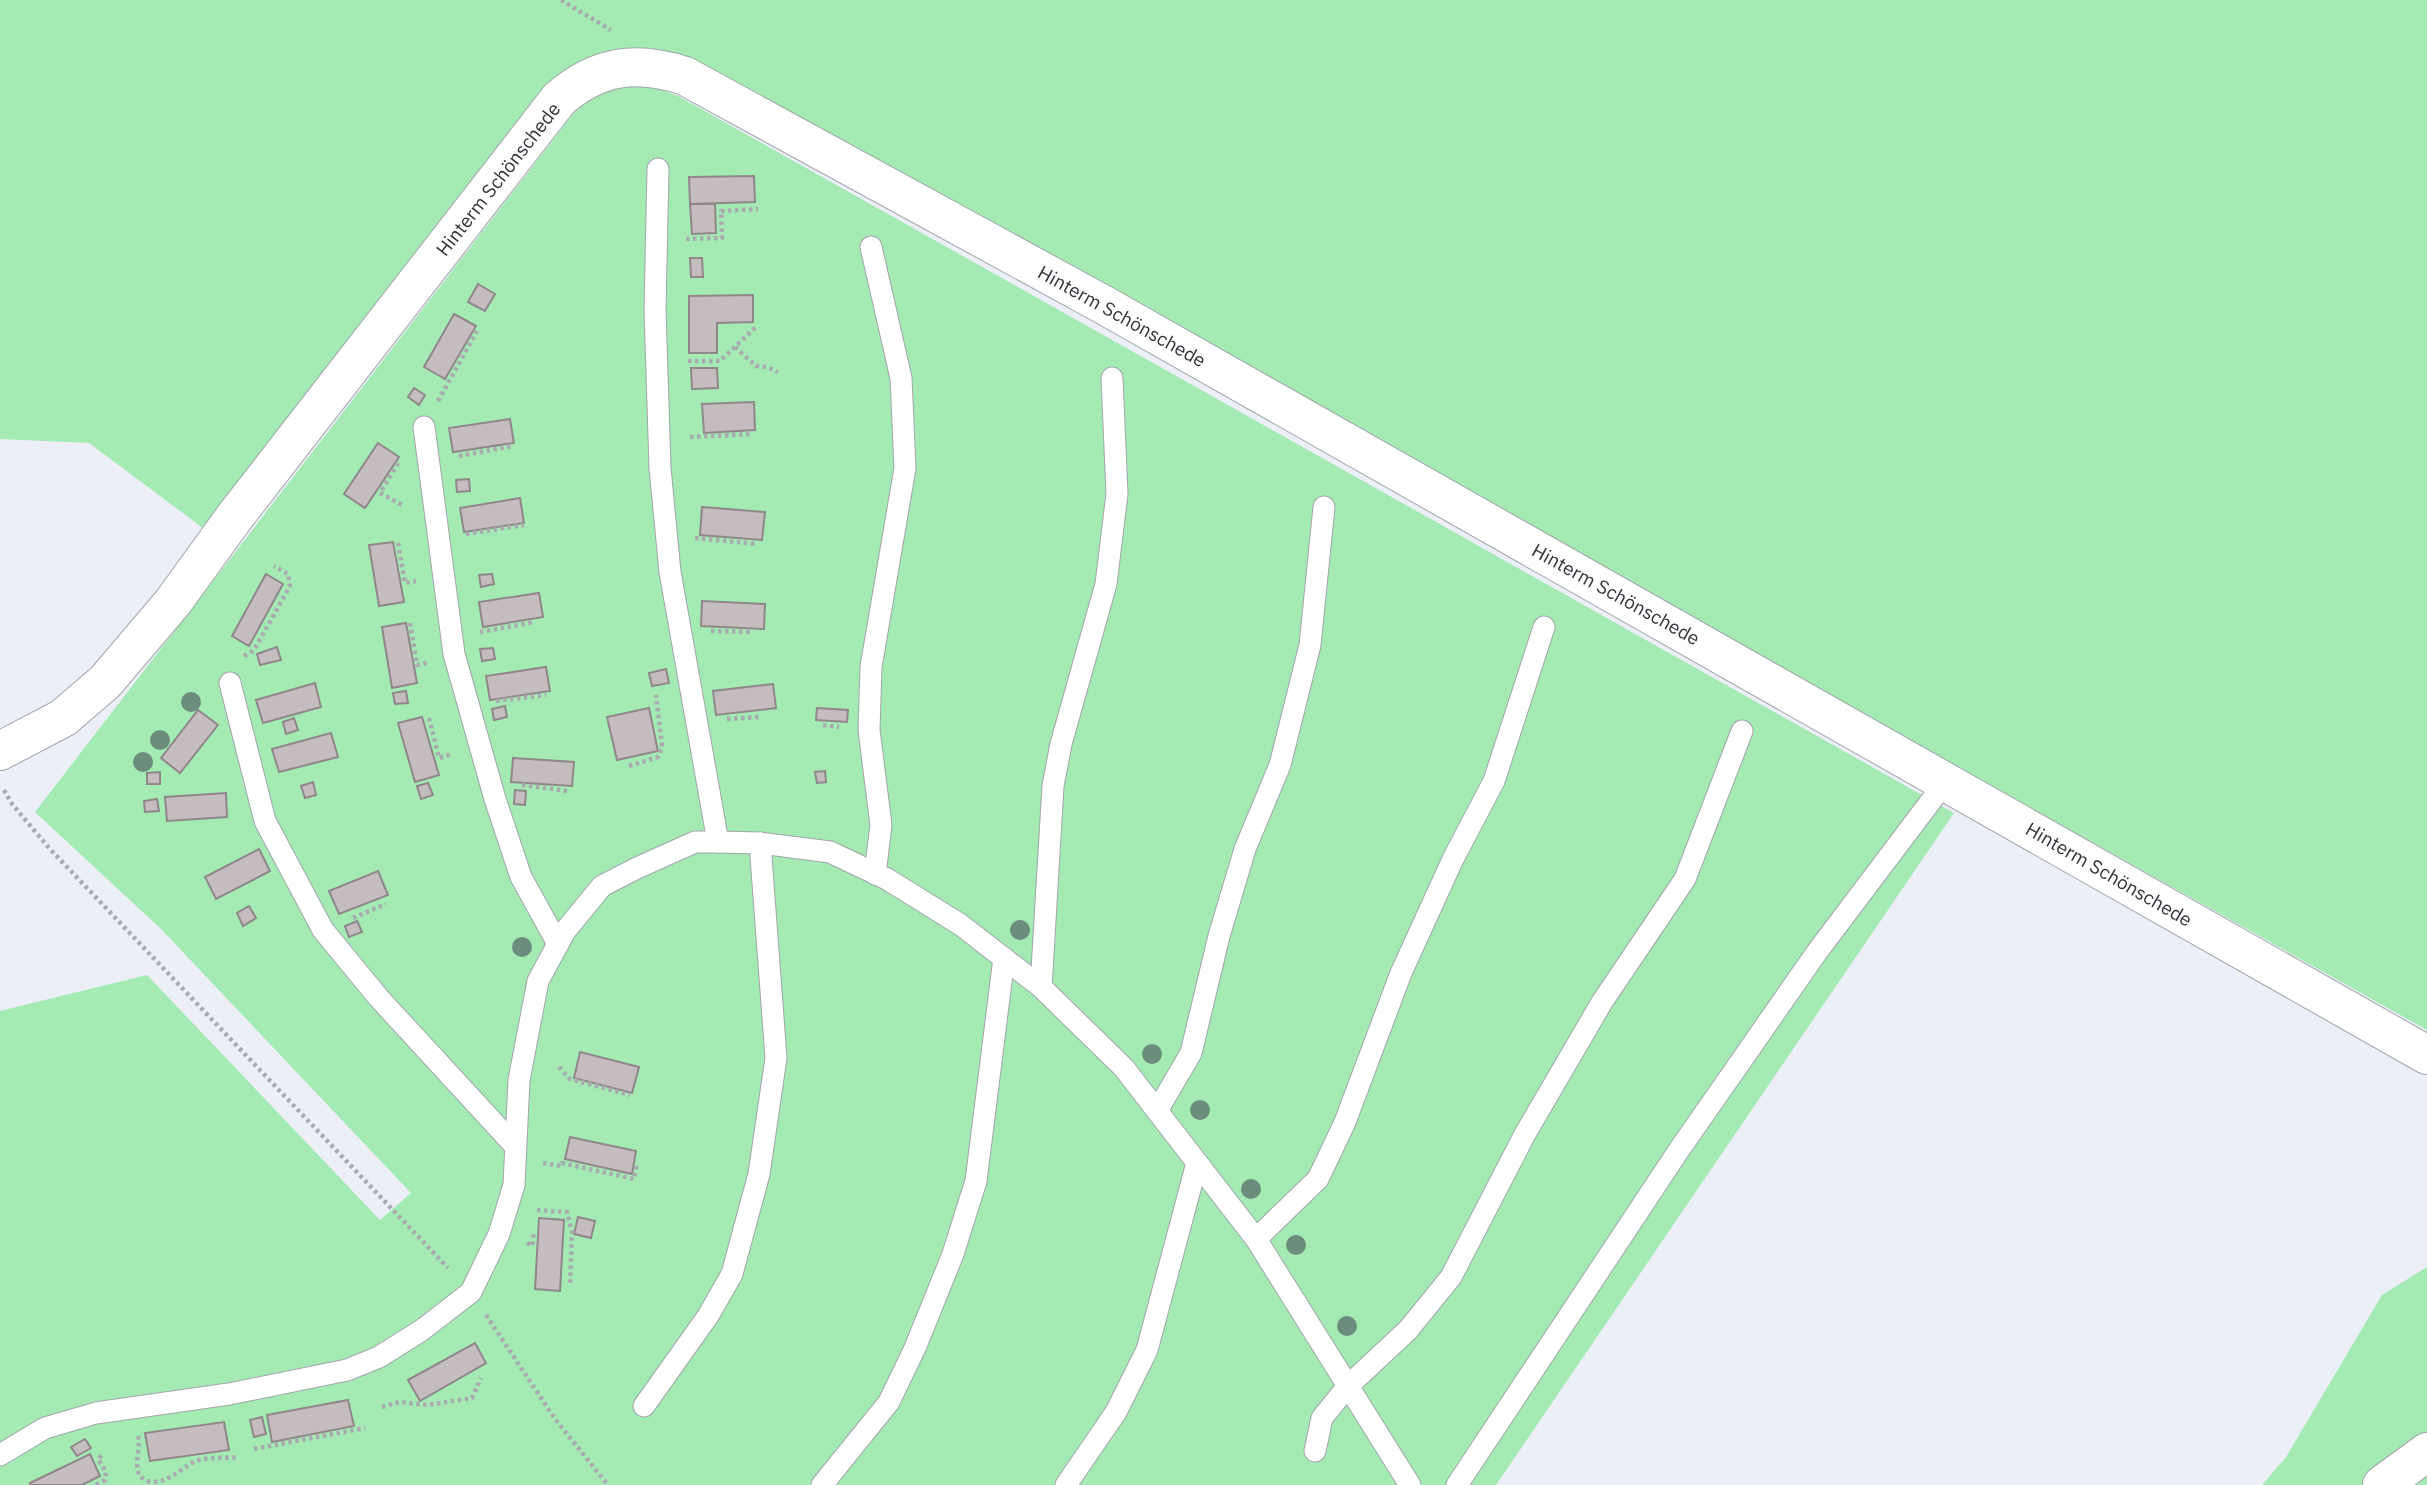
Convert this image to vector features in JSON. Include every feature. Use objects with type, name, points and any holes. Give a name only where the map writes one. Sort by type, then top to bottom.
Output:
[{"type":"street","name":"Hinterm Schönschede","points":[[0,751],[63,718],[105,682],[173,602],[233,519],[559,99],[576,84],[595,75],[629,66],[667,70],[685,76],[1116,312],[2427,1055]]},
{"type":"street","points":[[2382,1485],[2427,1451]]},
{"type":"lane","points":[[658,169],[659,439],[670,572],[718,842]]},
{"type":"lane","points":[[871,247],[901,378],[905,468],[872,667],[869,730],[881,825],[876,874]]},
{"type":"lane","points":[[1041,987],[1053,786],[1061,744],[1106,584],[1117,495],[1112,378]]},
{"type":"lane","points":[[425,433],[452,637],[468,705],[489,781],[521,877],[558,944]]},
{"type":"lane","points":[[1157,1111],[1191,1053],[1219,936],[1245,849],[1279,765],[1310,645],[1324,507]]},
{"type":"lane","points":[[1256,1239],[1318,1179],[1345,1122],[1401,973],[1453,859],[1494,780],[1544,627]]},
{"type":"lane","points":[[230,683],[265,821],[323,930],[378,998],[515,1151]]},
{"type":"lane","points":[[1315,1451],[1322,1418],[1348,1386],[1408,1331],[1451,1277],[1525,1134],[1588,1026],[1685,879],[1742,731]]},
{"type":"lane","points":[[1457,1485],[1679,1150],[1786,996],[1946,781]]},
{"type":"lane","points":[[0,1454],[44,1428],[96,1413],[229,1395],[347,1370],[379,1357],[422,1330],[471,1292],[499,1234],[514,1185],[519,1080],[538,981],[565,931],[602,886],[637,867],[695,842],[718,842],[760,843],[830,852],[876,874],[961,925],[1041,987],[1124,1068],[1256,1239],[1410,1485]]},
{"type":"lane","points":[[643,1406],[708,1316],[732,1274],[759,1174],[776,1058],[760,843]]},
{"type":"lane","points":[[822,1485],[889,1402],[915,1348],[953,1254],[976,1181],[1004,958]]},
{"type":"lane","points":[[1066,1485],[1116,1412],[1147,1350],[1197,1163]]},
{"type":"path","points":[[657,240],[722,238],[721,211],[758,209]]},
{"type":"path","points":[[657,361],[720,361],[757,326]]},
{"type":"path","points":[[477,331],[425,433],[447,442],[450,457],[513,446]]},
{"type":"path","points":[[734,347],[756,366],[778,372]]},
{"type":"path","points":[[659,439],[752,434]]},
{"type":"path","points":[[439,532],[461,528],[462,535],[524,525]]},
{"type":"path","points":[[667,535],[757,544]]},
{"type":"path","points":[[243,656],[254,650],[290,586],[288,574],[274,566]]},
{"type":"path","points":[[452,637],[535,622]]},
{"type":"path","points":[[681,630],[752,632]]},
{"type":"path","points":[[468,705],[546,695]]},
{"type":"path","points":[[629,766],[658,757],[662,746],[656,695]]},
{"type":"path","points":[[489,781],[569,791]]},
{"type":"path","points":[[0,783],[12,804],[49,848],[471,1292],[555,1419],[608,1485]]},
{"type":"path","points":[[559,1067],[570,1079],[630,1095]]},
{"type":"path","points":[[515,1151],[561,1166],[562,1163],[634,1179],[638,1162]]},
{"type":"path","points":[[499,1234],[533,1246],[537,1210],[567,1212],[572,1232],[570,1286]]},
{"type":"path","points":[[382,1407],[399,1402],[427,1405],[472,1398],[481,1378]]},
{"type":"path","points":[[132,1408],[139,1443],[138,1473],[152,1484],[163,1484],[172,1480],[201,1460],[237,1457]]},
{"type":"path","points":[[254,1449],[365,1428]]},
{"type":"path","points":[[96,1485],[105,1480],[106,1472],[98,1459],[102,1455]]},
{"type":"green space","points":[[0,0],[2427,0],[2427,1030],[1213,349],[611,56],[203,528],[89,443],[0,439]]},
{"type":"green space","points":[[635,79],[678,96],[1954,813],[1496,1485],[0,1485],[0,1011],[147,975],[380,1220],[411,1193],[161,929],[35,812],[583,101]]},
{"type":"green space","points":[[2427,1267],[2427,1485],[2262,1485],[2286,1457],[2382,1295]]},
{"type":"building","points":[[754,176],[755,202],[690,204],[689,177]]},
{"type":"building","points":[[690,204],[715,204],[716,233],[692,234]]},
{"type":"building","points":[[690,258],[702,258],[703,277],[691,277]]},
{"type":"building","points":[[478,284],[495,294],[485,311],[468,302]]},
{"type":"building","points":[[753,295],[753,322],[717,323],[717,353],[689,353],[689,296]]},
{"type":"building","points":[[454,314],[476,326],[445,379],[424,367]]},
{"type":"building","points":[[691,368],[717,368],[718,388],[692,389]]},
{"type":"building","points":[[414,388],[425,395],[419,405],[408,397]]},
{"type":"building","points":[[754,402],[755,430],[704,433],[702,404]]},
{"type":"building","points":[[510,419],[514,443],[453,452],[449,428]]},
{"type":"building","points":[[378,443],[399,457],[365,508],[344,494]]},
{"type":"building","points":[[469,479],[470,491],[457,492],[456,480]]},
{"type":"building","points":[[520,498],[524,523],[464,532],[460,508]]},
{"type":"building","points":[[702,507],[765,512],[762,540],[700,535]]},
{"type":"building","points":[[393,542],[404,602],[379,606],[369,545]]},
{"type":"building","points":[[266,574],[283,584],[249,646],[232,636]]},
{"type":"building","points":[[492,574],[494,584],[481,587],[479,575]]},
{"type":"building","points":[[539,593],[543,617],[483,627],[479,602]]},
{"type":"building","points":[[702,601],[765,604],[764,629],[701,626]]},
{"type":"building","points":[[406,623],[417,683],[392,688],[382,627]]},
{"type":"building","points":[[277,647],[281,660],[260,665],[257,654]]},
{"type":"building","points":[[493,648],[495,659],[482,661],[480,649]]},
{"type":"building","points":[[546,667],[550,691],[490,700],[486,676]]},
{"type":"building","points":[[666,669],[669,683],[652,686],[649,673]]},
{"type":"building","points":[[315,683],[321,707],[263,723],[256,700]]},
{"type":"building","points":[[773,684],[776,708],[716,715],[713,691]]},
{"type":"building","points":[[406,691],[408,703],[395,704],[393,693]]},
{"type":"building","points":[[505,706],[507,717],[494,720],[492,709]]},
{"type":"building","points":[[649,708],[658,751],[617,760],[607,717]]},
{"type":"building","points":[[817,708],[848,710],[847,722],[816,720]]},
{"type":"building","points":[[198,710],[218,725],[180,773],[161,758]]},
{"type":"building","points":[[422,717],[439,775],[415,782],[398,723]]},
{"type":"building","points":[[294,718],[298,730],[286,734],[283,722]]},
{"type":"building","points":[[331,733],[338,757],[279,772],[272,749]]},
{"type":"building","points":[[513,758],[574,762],[572,786],[511,782]]},
{"type":"building","points":[[825,771],[826,782],[817,783],[815,772]]},
{"type":"building","points":[[160,772],[160,784],[147,784],[147,773]]},
{"type":"building","points":[[313,782],[316,795],[305,798],[301,786]]},
{"type":"building","points":[[428,783],[433,795],[421,799],[417,786]]},
{"type":"building","points":[[515,790],[526,791],[525,805],[514,804]]},
{"type":"building","points":[[226,793],[227,817],[167,821],[165,797]]},
{"type":"building","points":[[157,799],[159,811],[145,812],[144,801]]},
{"type":"building","points":[[259,849],[270,871],[216,899],[205,877]]},
{"type":"building","points":[[378,871],[388,895],[339,914],[329,891]]},
{"type":"building","points":[[249,906],[256,918],[243,926],[237,913]]},
{"type":"building","points":[[357,921],[362,932],[349,937],[345,926]]},
{"type":"building","points":[[580,1052],[639,1067],[632,1093],[574,1078]]},
{"type":"building","points":[[570,1137],[636,1151],[632,1174],[565,1159]]},
{"type":"building","points":[[578,1217],[595,1221],[591,1238],[574,1234]]},
{"type":"building","points":[[539,1218],[564,1220],[560,1291],[535,1289]]},
{"type":"building","points":[[475,1343],[486,1363],[420,1401],[408,1380]]},
{"type":"building","points":[[348,1400],[354,1426],[272,1442],[267,1415]]},
{"type":"building","points":[[262,1417],[266,1434],[254,1437],[250,1420]]},
{"type":"building","points":[[224,1422],[229,1450],[150,1461],[145,1433]]},
{"type":"building","points":[[85,1439],[91,1448],[77,1456],[71,1447]]},
{"type":"building","points":[[90,1454],[100,1476],[82,1485],[30,1485],[30,1483]]}]
